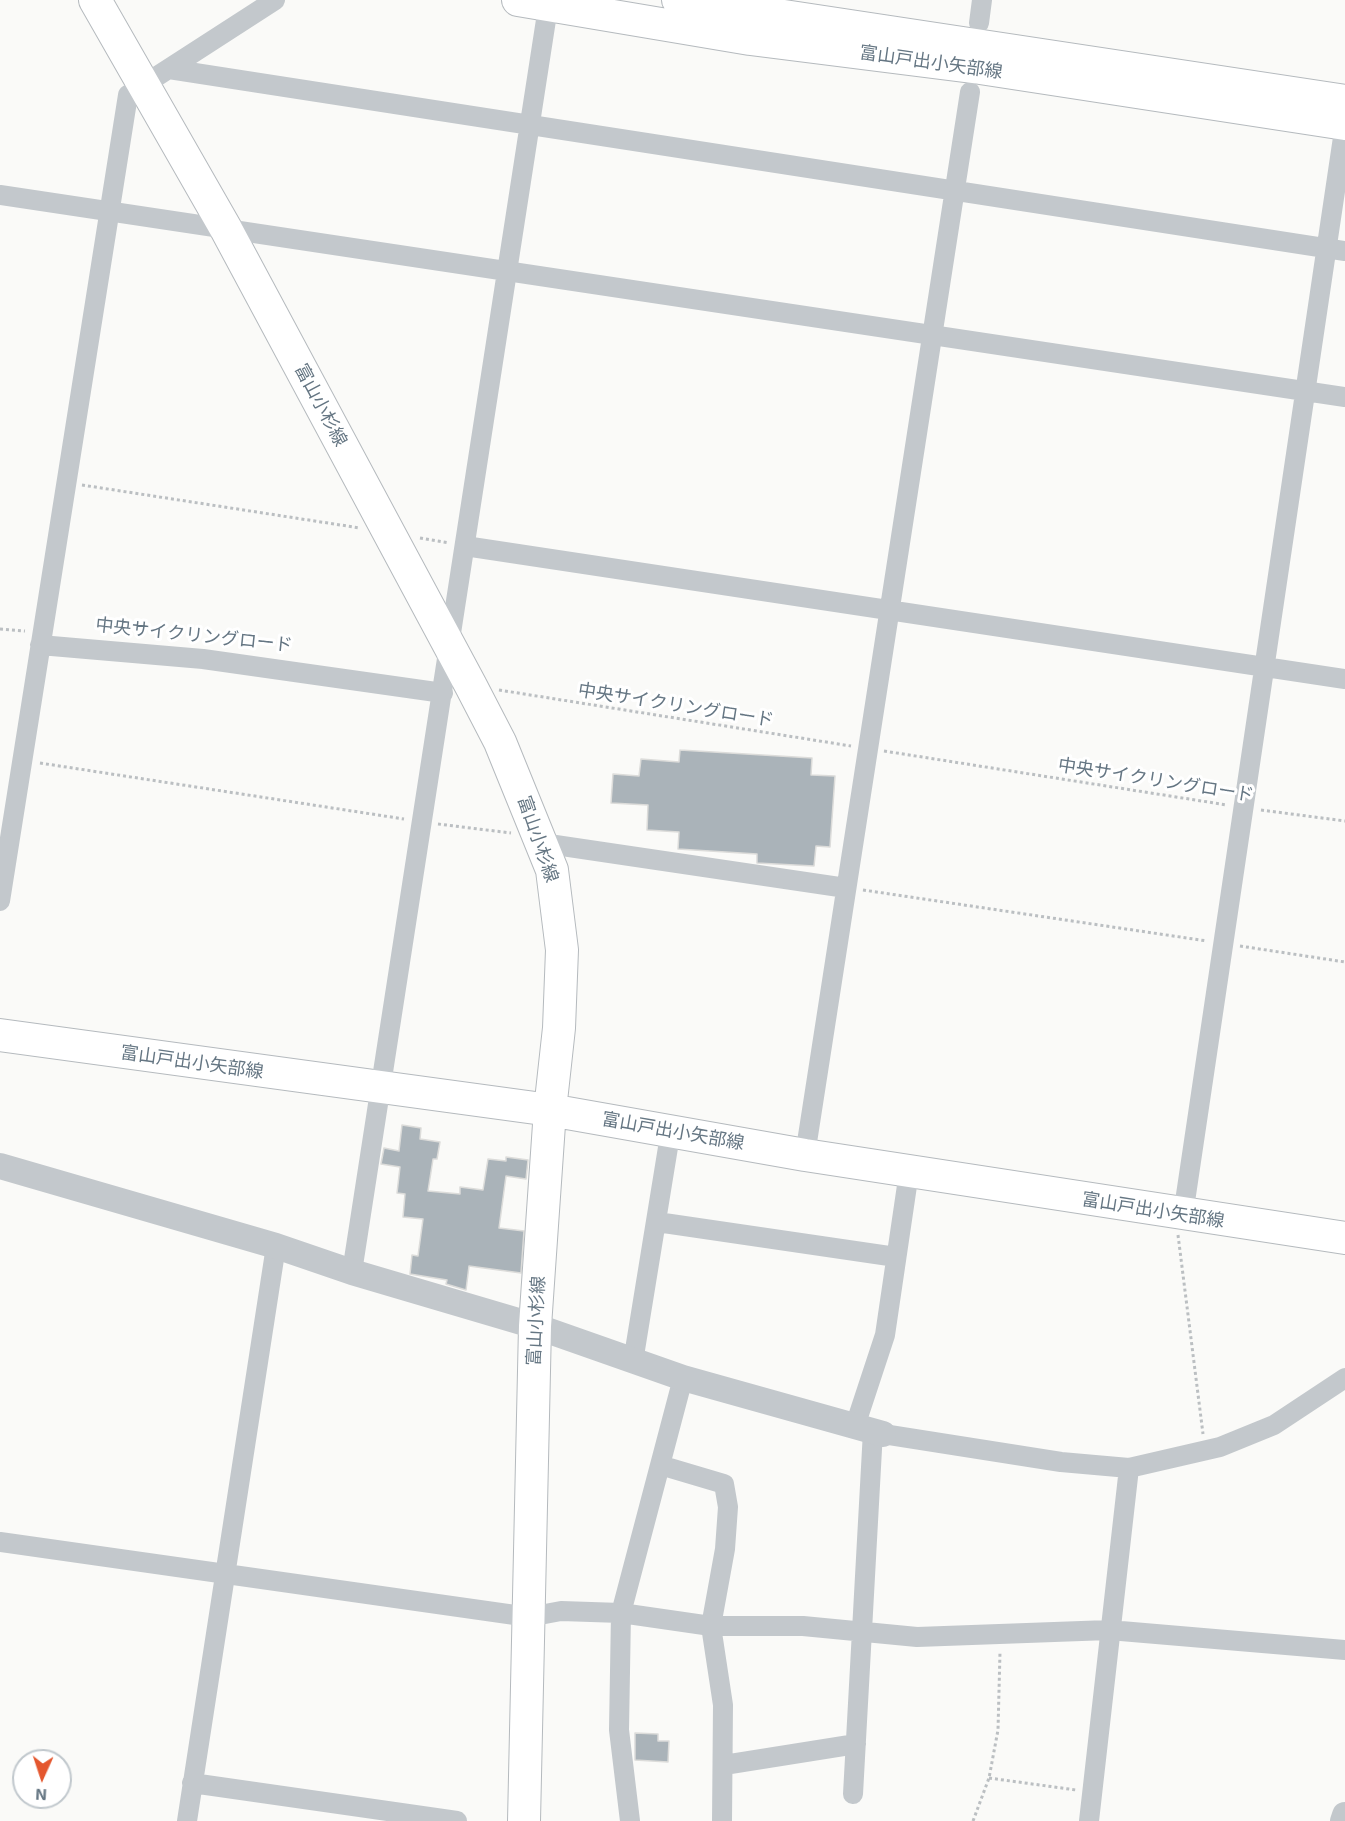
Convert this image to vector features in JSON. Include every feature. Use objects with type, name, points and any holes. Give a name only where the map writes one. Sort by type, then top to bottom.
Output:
[{"type":"main road","name":"富山小杉線","points":[[95,0],[142,87],[226,229],[450,647],[457,689],[501,742],[552,870],[562,950],[559,1028],[550,1110],[535,1326],[524,1821]]},
{"type":"main road","name":"富山戸出小矢部線","points":[[678,0],[1345,101]]},
{"type":"main road","name":"富山戸出小矢部線","points":[[533,3],[750,39],[980,68],[1345,124]]},
{"type":"main road","name":"富山戸出小矢部線","points":[[0,1035],[381,1089],[550,1110],[909,1172],[1345,1239]]},
{"type":"street","points":[[0,901],[107,211],[128,95],[275,0]]},
{"type":"street","points":[[979,23],[982,0]]},
{"type":"street","points":[[450,647],[530,125],[533,3]]},
{"type":"street","points":[[169,69],[1336,249]]},
{"type":"street","points":[[805,1155],[970,92]]},
{"type":"street","points":[[1179,1214],[1223,943],[1303,391],[1336,249],[1345,124]]},
{"type":"street","points":[[0,195],[1345,397]]},
{"type":"street","points":[[465,546],[1345,679]]},
{"type":"street","points":[[41,639],[457,689],[423,822],[352,1272]]},
{"type":"street","points":[[541,840],[846,888]]},
{"type":"street","points":[[633,1362],[671,1130]]},
{"type":"street","points":[[0,1166],[276,1246],[352,1272],[535,1326],[683,1378],[870,1430],[1061,1462],[1129,1468],[1205,1450],[1274,1425],[1345,1378]]},
{"type":"street","points":[[853,1794],[864,1632],[870,1430],[909,1172]]},
{"type":"street","points":[[657,1222],[896,1257]]},
{"type":"street","points":[[187,1821],[276,1246]]},
{"type":"street","points":[[630,1821],[619,1730],[621,1613],[683,1378]]},
{"type":"street","points":[[660,1465],[724,1484],[728,1507],[725,1549],[711,1626],[723,1705],[722,1821]]},
{"type":"street","points":[[1089,1821],[1129,1468]]},
{"type":"street","points":[[0,1542],[529,1617],[561,1611],[621,1613],[711,1626],[803,1626],[917,1637],[1109,1630],[1345,1650]]},
{"type":"street","points":[[724,1765],[856,1744]]},
{"type":"street","points":[[192,1783],[356,1813],[457,1821]]},
{"type":"street","points":[[1342,1821],[1345,1815]]},
{"type":"path","points":[[66,482],[465,546]]},
{"type":"path","points":[[0,629],[41,639]]},
{"type":"path","name":"中央サイクリングロード","points":[[457,689],[1345,821]]},
{"type":"path","points":[[22,761],[541,840]]},
{"type":"path","points":[[846,888],[1345,962]]},
{"type":"path","points":[[1179,1214],[1205,1450]]},
{"type":"path","points":[[973,1821],[988,1778],[998,1730],[1000,1634]]},
{"type":"path","points":[[988,1778],[1092,1792]]},
{"type":"building","points":[[680,750],[812,758],[811,775],[835,776],[830,847],[816,846],[814,866],[757,863],[757,854],[678,849],[679,832],[647,830],[648,805],[611,803],[613,774],[639,776],[641,759],[679,762]]},
{"type":"building","points":[[402,1125],[421,1128],[420,1139],[440,1142],[437,1159],[433,1159],[428,1191],[460,1194],[460,1187],[483,1190],[488,1159],[506,1161],[506,1157],[528,1160],[526,1179],[506,1176],[499,1228],[524,1231],[521,1273],[469,1266],[466,1290],[446,1284],[447,1280],[410,1274],[412,1255],[418,1256],[423,1219],[403,1217],[405,1194],[397,1193],[400,1167],[381,1164],[384,1148],[399,1151]]},
{"type":"building","points":[[635,1733],[658,1734],[658,1741],[669,1741],[668,1762],[635,1760]]}]
